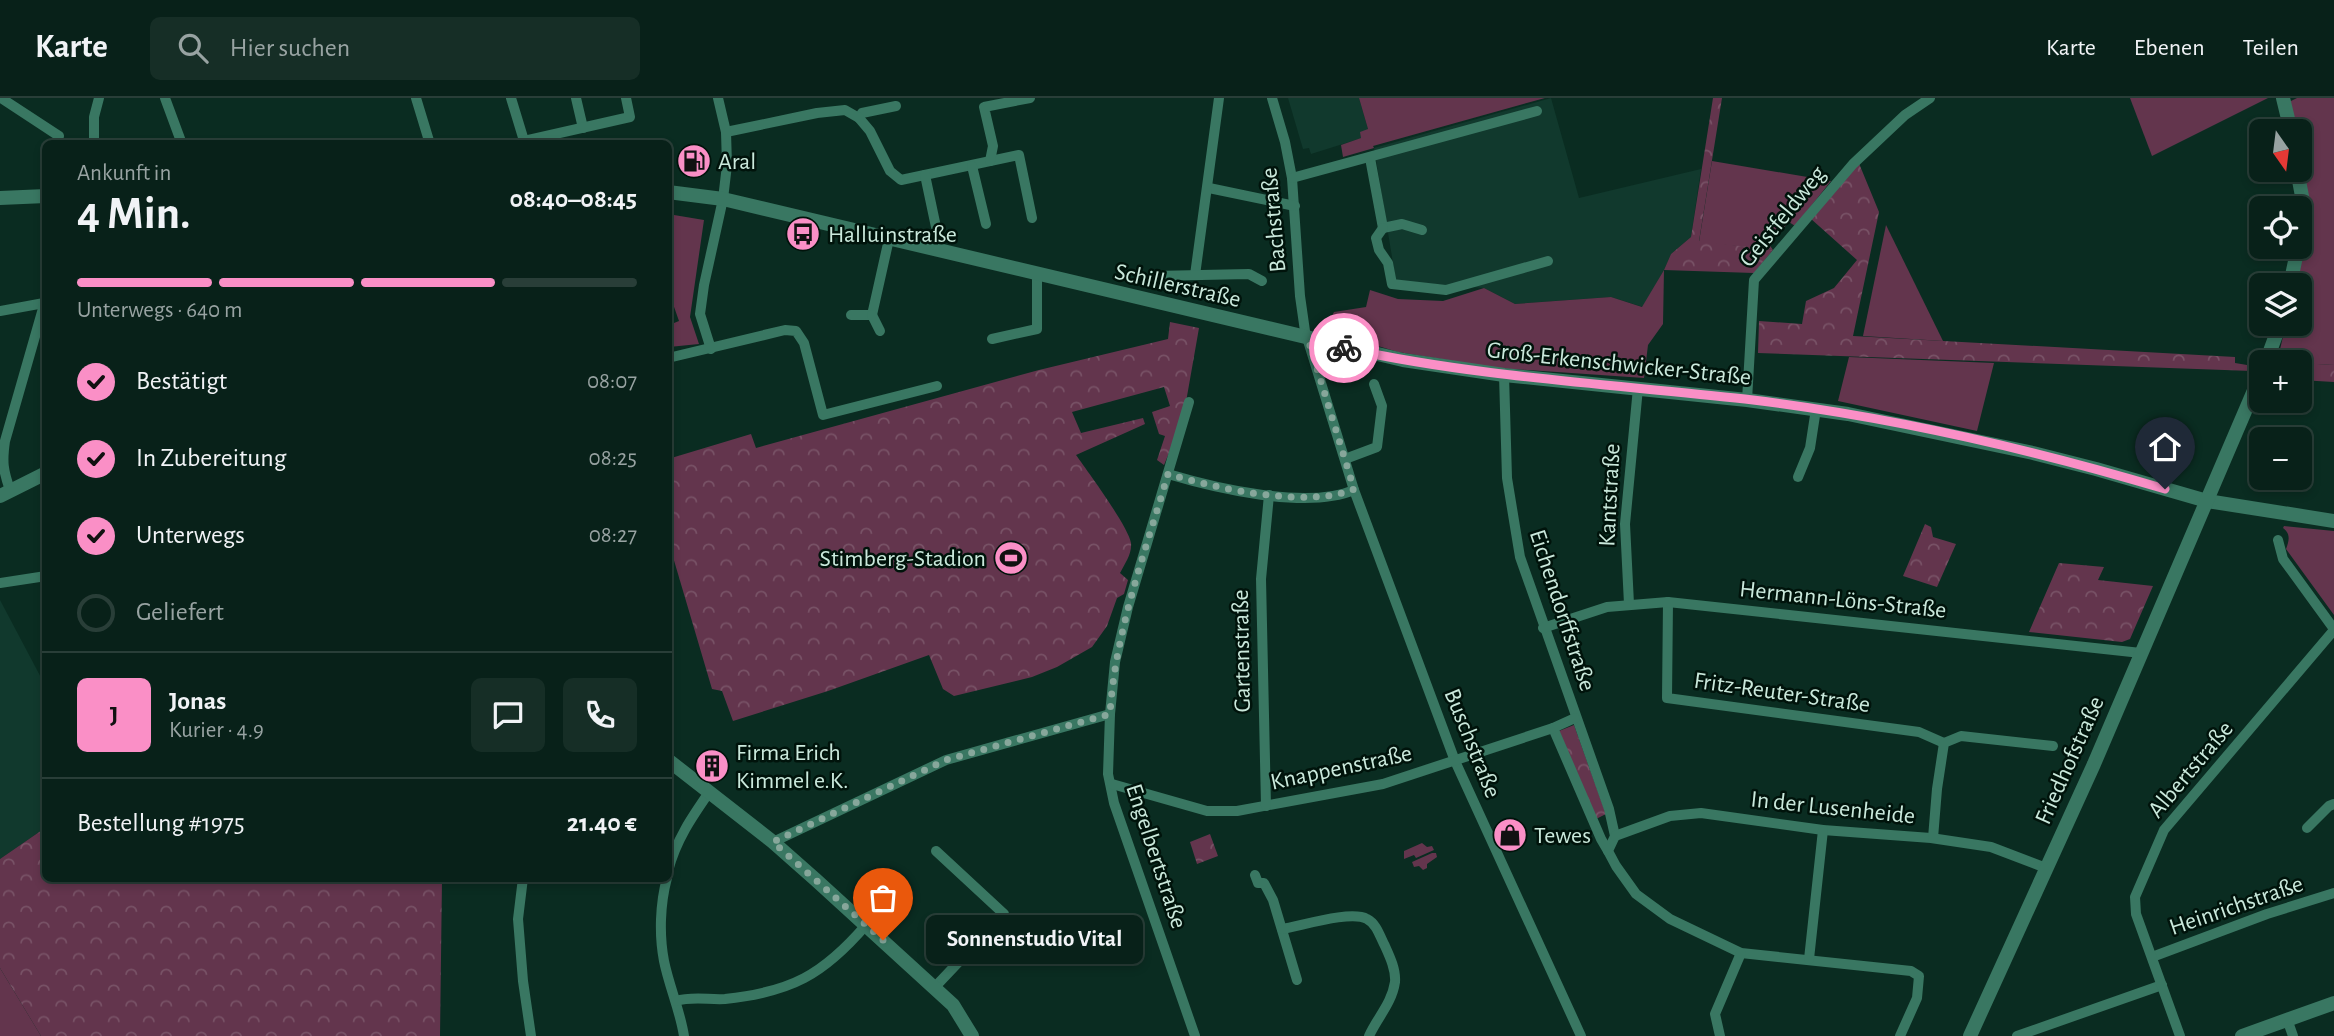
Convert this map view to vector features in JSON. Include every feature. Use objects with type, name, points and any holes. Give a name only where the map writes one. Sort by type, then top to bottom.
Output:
[{"type":"main road","points":[[2285,99],[2289,119]]},
{"type":"main road","name":"Schillerstraße","points":[[672,193],[723,199],[1308,339]]},
{"type":"main road","points":[[0,198],[42,196]]},
{"type":"main road","points":[[0,204],[42,203]]},
{"type":"main road","name":"Groß-Erkenschwicker-Straße","points":[[1308,339],[1403,360],[1504,375],[1816,409],[2033,453],[2096,468],[2207,501],[2334,521]]},
{"type":"main road","name":"Friedhofstraße","points":[[1970,1036],[2141,653],[2249,402]]},
{"type":"main road","points":[[5,493],[42,475]]},
{"type":"main road","points":[[672,763],[773,842],[866,925],[953,1005],[972,1036]]},
{"type":"main road","points":[[2242,1036],[2334,1003]]},
{"type":"street","points":[[1,98],[59,136]]},
{"type":"street","points":[[94,140],[94,117],[99,98]]},
{"type":"street","points":[[165,98],[181,140]]},
{"type":"street","points":[[416,98],[429,140]]},
{"type":"street","points":[[511,98],[523,140]]},
{"type":"street","points":[[576,98],[583,128]]},
{"type":"street","points":[[532,140],[630,117],[626,98]]},
{"type":"street","points":[[711,349],[700,314],[727,166],[726,132],[718,98]]},
{"type":"street","points":[[990,161],[993,146],[983,103],[1030,98]]},
{"type":"street","points":[[1195,275],[1209,188],[1219,98]]},
{"type":"street","name":"Bachstraße","points":[[1272,98],[1292,178],[1300,296],[1308,339]]},
{"type":"street","name":"Geistfeldweg","points":[[1747,400],[1754,280],[1853,164],[1905,115],[1930,98]]},
{"type":"street","points":[[726,132],[817,113],[843,104],[870,131],[890,171],[901,180],[1019,155],[1032,218]]},
{"type":"street","points":[[859,118],[862,113],[896,106]]},
{"type":"street","points":[[1292,178],[1537,111]]},
{"type":"street","points":[[1370,158],[1383,228]]},
{"type":"street","points":[[972,166],[986,224]]},
{"type":"street","points":[[925,175],[936,227]]},
{"type":"street","points":[[1209,188],[1295,206]]},
{"type":"street","points":[[1422,230],[1402,224],[1383,228],[1376,238],[1379,250],[1388,263],[1392,284],[1446,290],[1548,261]]},
{"type":"street","points":[[880,331],[872,315],[889,239]]},
{"type":"street","name":"Schillerstraße","points":[[1153,276],[1249,274],[1262,281]]},
{"type":"street","points":[[992,339],[1037,329],[1037,275]]},
{"type":"street","points":[[0,311],[42,302]]},
{"type":"street","points":[[5,493],[2,462],[5,441],[42,312]]},
{"type":"street","points":[[850,315],[872,315]]},
{"type":"street","points":[[672,357],[785,330],[796,331],[804,343],[823,415],[937,386]]},
{"type":"street","name":"Buschstraße","points":[[1308,339],[1354,489],[1455,761],[1581,1036]]},
{"type":"street","name":"Eichendorffstraße","points":[[1504,375],[1507,478],[1520,557],[1609,809],[1615,836]]},
{"type":"street","points":[[1345,459],[1377,447],[1382,406],[1374,384]]},
{"type":"street","name":"Kantstraße","points":[[1629,604],[1625,524],[1639,388]]},
{"type":"street","name":"Engelbertstraße","points":[[1189,401],[1128,607],[1115,662],[1108,774],[1114,803],[1195,1036]]},
{"type":"street","points":[[1798,477],[1810,448],[1816,409]]},
{"type":"street","points":[[1168,474],[1294,498],[1343,494],[1354,489]]},
{"type":"street","name":"Gartenstraße","points":[[1266,806],[1261,579],[1269,495]]},
{"type":"street","points":[[2278,540],[2283,559],[2334,630]]},
{"type":"street","points":[[0,583],[42,577]]},
{"type":"street","name":"Hermann-Löns-Straße","points":[[1544,628],[1607,607],[1668,602],[2141,653]]},
{"type":"street","name":"Fritz-Reuter-Straße","points":[[1668,602],[1667,698],[1919,733],[1944,743],[1961,736],[2053,746]]},
{"type":"street","name":"Albertstraße","points":[[2180,1036],[2136,914],[2135,897],[2164,830],[2334,630]]},
{"type":"street","points":[[773,842],[946,760],[1110,714]]},
{"type":"street","name":"Knappenstraße","points":[[1112,784],[1207,811],[1237,811],[1383,784],[1576,718]]},
{"type":"street","points":[[1553,728],[1601,839],[1636,894],[1670,919],[1741,953],[1911,971],[1919,976],[1917,998],[1900,1036]]},
{"type":"street","points":[[1933,838],[1944,743]]},
{"type":"street","points":[[672,857],[688,822],[710,791]]},
{"type":"street","points":[[2307,828],[2334,804]]},
{"type":"street","name":"In der Lusenheide","points":[[1615,836],[1670,816],[1693,813],[1823,830],[1933,838],[1991,847],[2046,868]]},
{"type":"street","points":[[1809,959],[1823,830]]},
{"type":"street","points":[[1608,851],[1615,836]]},
{"type":"street","points":[[934,988],[1004,914],[936,851]]},
{"type":"street","points":[[1255,875],[1258,883],[1264,883],[1273,900],[1297,980]]},
{"type":"street","points":[[523,882],[518,919],[531,1036]]},
{"type":"street","points":[[666,882],[662,910],[664,962],[684,1036]]},
{"type":"street","name":"Heinrichstraße","points":[[2152,957],[2267,914],[2334,893]]},
{"type":"street","points":[[1282,929],[1354,916],[1368,919],[1376,927],[1392,962],[1395,982],[1388,1004],[1374,1023],[1369,1036]]},
{"type":"street","points":[[676,1001],[685,998],[747,996],[774,991],[802,980],[830,961],[866,925]]},
{"type":"street","points":[[1720,1036],[1715,1014],[1741,953]]},
{"type":"street","points":[[2017,1036],[2162,985]]},
{"type":"street","points":[[2287,1019],[2293,1036]]},
{"type":"shaded area","points":[[1288,98],[1359,98],[1368,129],[1362,138],[1311,154],[1309,148],[1303,149]]},
{"type":"shaded area","points":[[1551,98],[1579,198],[1701,169],[1691,237],[1671,254],[1643,307],[1611,297],[1515,304],[1484,288],[1396,281],[1374,148]]},
{"type":"shaded area","points":[[0,600],[42,679],[42,830],[0,859]]},
{"type":"green space","points":[[1359,98],[1545,98],[1373,146],[1374,148],[1343,157],[1341,145],[1361,138],[1360,132],[1368,129]]},
{"type":"green space","points":[[1713,98],[1722,98],[1699,241],[1773,250],[1754,273],[1664,270],[1671,254],[1691,237]]},
{"type":"green space","points":[[2130,98],[2268,98],[2152,156]]},
{"type":"green space","points":[[2297,98],[2334,98],[2334,365],[2312,364],[2312,350],[2280,350],[2283,336],[2312,336],[2312,273],[2297,273],[2300,259],[2312,259],[2312,196],[2306,196],[2304,182],[2312,182],[2312,119],[2292,119],[2289,102]]},
{"type":"green space","points":[[1712,161],[1831,181],[1795,226],[1789,222],[1769,244],[1773,250],[1699,242]]},
{"type":"green space","points":[[1858,161],[1879,212],[1853,336],[2235,357],[2235,363],[2249,365],[2249,371],[1758,353],[1759,321],[1802,324],[1806,301],[1834,288],[1857,260],[1810,218]]},
{"type":"green space","points":[[672,215],[704,220],[690,317],[699,344],[672,347],[672,324],[679,321],[673,304]]},
{"type":"green space","points":[[1886,225],[1943,341],[1863,336]]},
{"type":"green space","points":[[1664,270],[1663,324],[1648,345],[1644,378],[1497,368],[1398,352],[1324,330],[1334,312],[1366,307],[1370,290],[1398,299],[1443,301],[1484,288],[1515,304],[1611,297],[1642,307]]},
{"type":"green space","points":[[1170,322],[1199,328],[1183,419],[1164,465],[1157,460],[1165,436],[1159,434],[1152,412],[1170,406],[1164,387],[1072,412],[1081,433],[1143,418],[1145,424],[1076,455],[1115,512],[1131,543],[1129,555],[1120,573],[1128,580],[1124,594],[1117,598],[1107,626],[1092,647],[1057,667],[1032,677],[954,696],[943,689],[929,655],[733,721],[722,691],[712,689],[672,556],[672,458],[751,434],[756,448],[1039,370],[1168,339]]},
{"type":"green space","points":[[1849,357],[1994,363],[1977,431],[1838,401]]},
{"type":"green space","points":[[2312,364],[2334,365],[2334,382],[2312,381]]},
{"type":"green space","points":[[1925,524],[1931,527],[1933,537],[1956,544],[1937,587],[1903,576]]},
{"type":"green space","points":[[2284,526],[2334,531],[2334,615],[2286,549],[2289,538]]},
{"type":"green space","points":[[2059,563],[2104,567],[2098,580],[2153,586],[2130,639],[2122,642],[2029,632]]},
{"type":"green space","points":[[1574,725],[1606,814],[1596,819],[1559,731]]},
{"type":"green space","points":[[42,830],[42,882],[442,882],[440,1036],[41,1036],[0,968],[0,859]]},
{"type":"green space","points":[[1210,834],[1218,856],[1197,864],[1190,842]]},
{"type":"green space","points":[[1422,843],[1427,847],[1432,846],[1434,850],[1416,858],[1414,855],[1404,859],[1404,851]]},
{"type":"green space","points":[[1436,853],[1437,857],[1427,864],[1427,868],[1423,870],[1419,866],[1414,867],[1412,862]]},
{"type":"green space","points":[[0,968],[41,1036],[0,1036]]},
{"type":"way so far","points":[[883,940],[773,842],[946,760],[1110,714],[1115,662],[1128,607],[1168,474],[1217,486],[1294,498],[1343,494],[1354,489],[1308,339],[1344,348]]},
{"type":"place","name":"Aral","points":[[694,161]]},
{"type":"place","name":"Halluinstraße","points":[[803,234]]},
{"type":"place","name":"Stimberg-Stadion","points":[[1011,558]]},
{"type":"place","name":"Firma Erich Kimmel e.K.","points":[[712,766]]},
{"type":"place","name":"Tewes","points":[[1510,835]]},
{"type":"place","name":"Sonnenstudio Vital","points":[[883,940]]},
{"type":"route","points":[[1344,348],[1504,375],[1747,400],[1848,414],[2033,453],[2096,468],[2165,489]]}]
